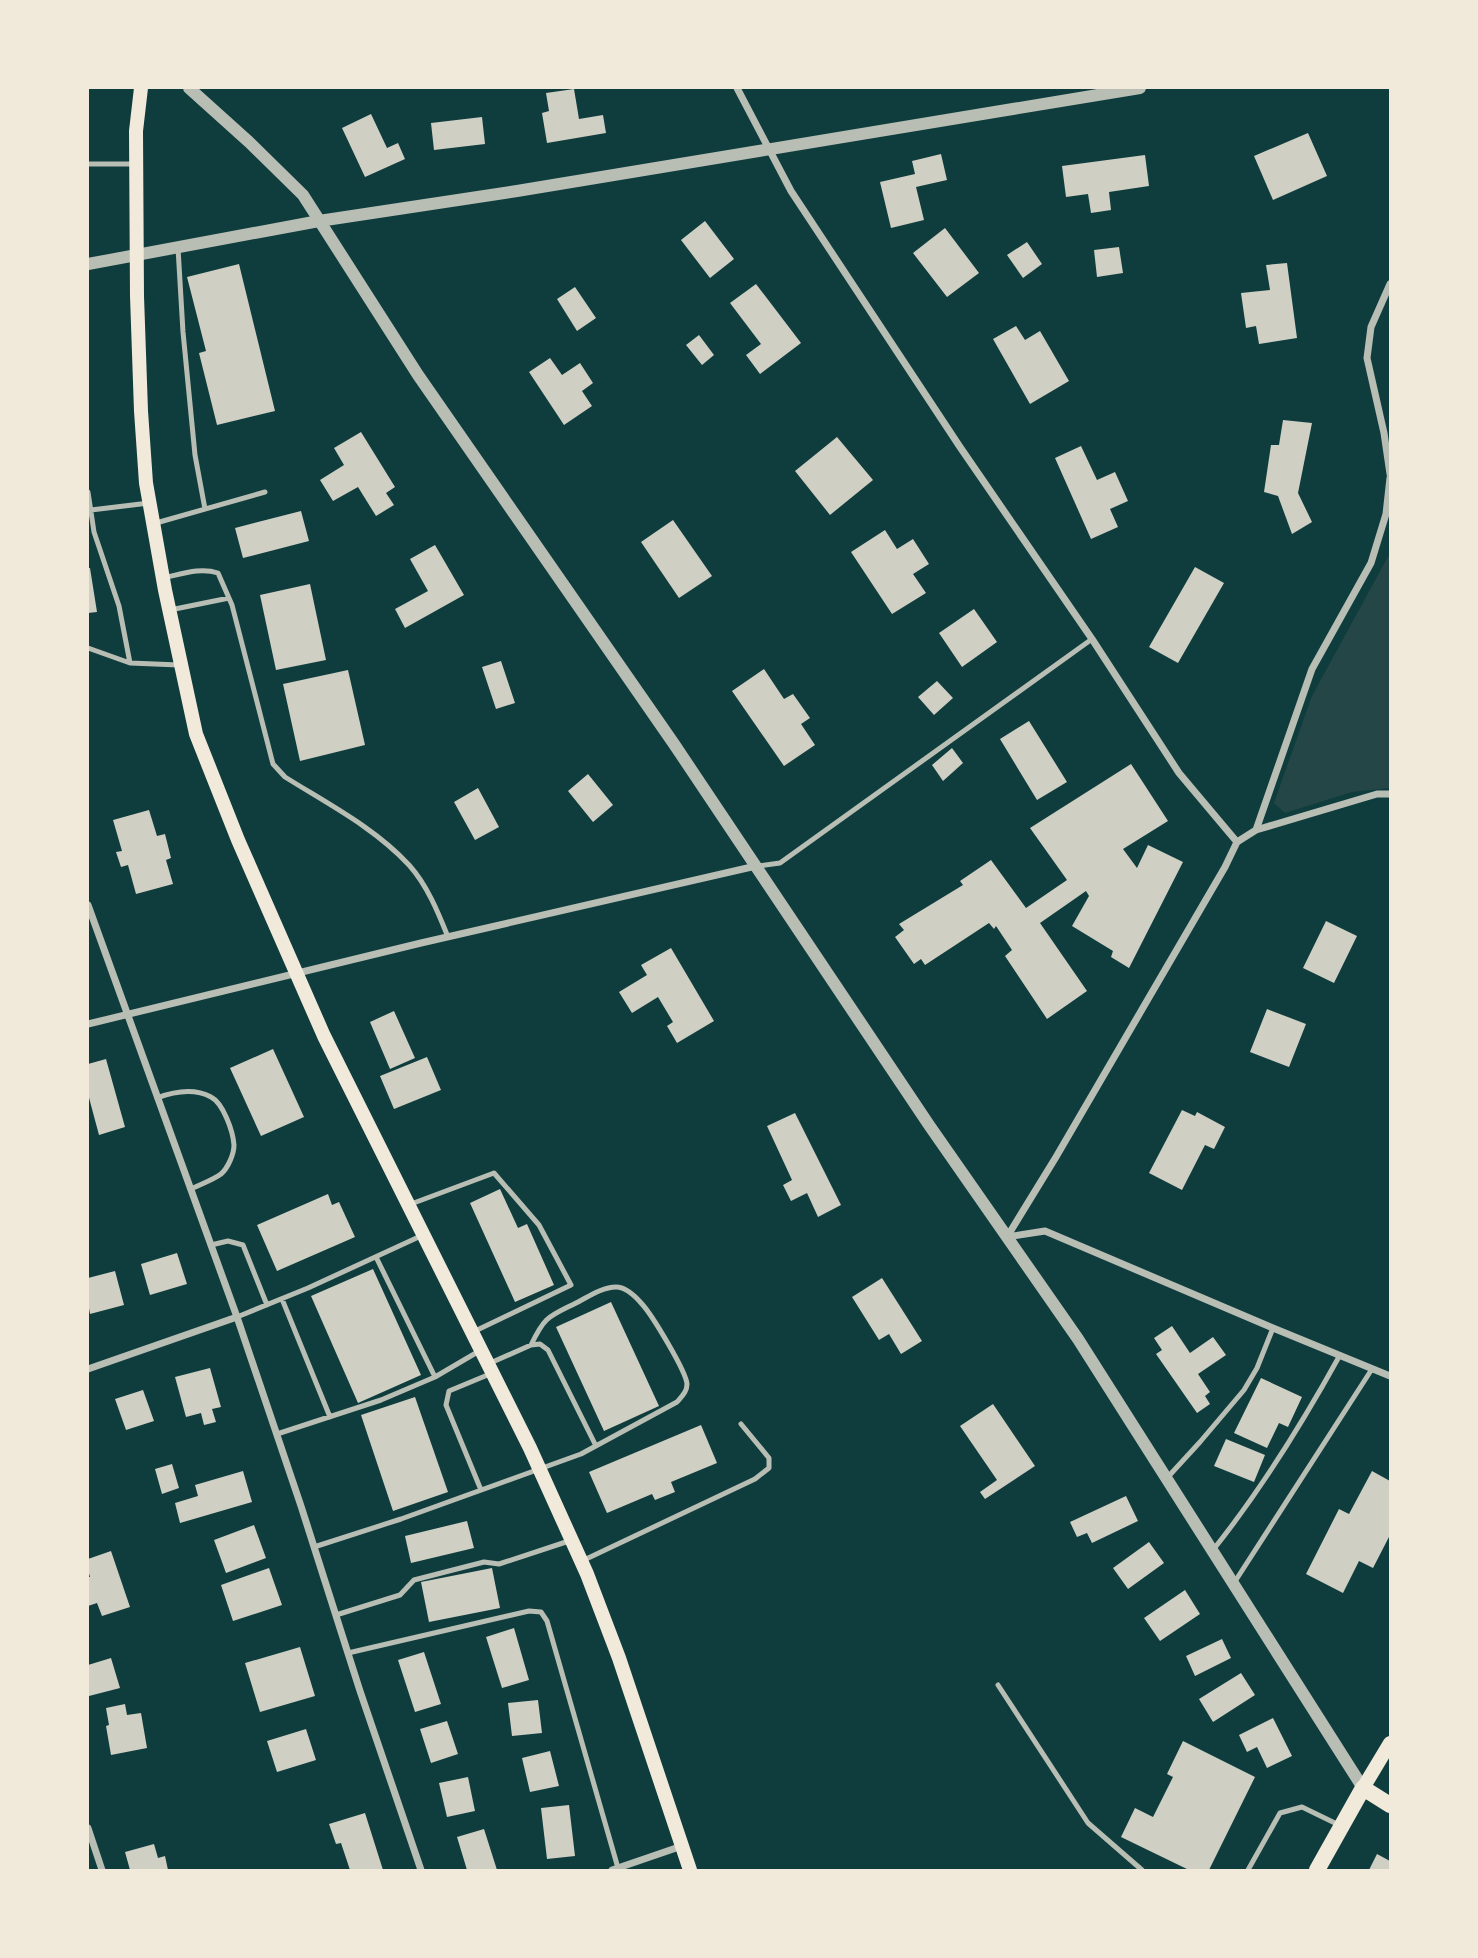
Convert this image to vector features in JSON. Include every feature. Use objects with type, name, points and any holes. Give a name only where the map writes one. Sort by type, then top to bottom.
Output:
[{"type":"main road","points":[[141,88],[136,131],[137,253],[141,411],[146,483],[196,734],[238,840],[324,1036],[473,1332],[572,1540],[619,1658],[690,1871]]},
{"type":"main road","points":[[1317,1871],[1391,1743]]},
{"type":"main road","points":[[1363,1788],[1391,1805]]},
{"type":"street","points":[[189,88],[303,195],[418,375],[667,733],[929,1125],[1078,1339],[1363,1788]]},
{"type":"street","points":[[737,88],[791,191],[960,447],[1092,639],[1179,773],[1237,842]]},
{"type":"street","points":[[88,264],[319,221],[1140,88]]},
{"type":"street","points":[[1256,830],[1312,669],[1371,563],[1386,514],[1391,476],[1367,358],[1371,327],[1391,284]]},
{"type":"street","points":[[1007,1237],[1225,867],[1237,842],[1256,830],[1377,794],[1391,794]]},
{"type":"street","points":[[88,1024],[757,866]]},
{"type":"street","points":[[88,905],[237,1317],[422,1871]]},
{"type":"street","points":[[1007,1237],[1045,1231],[1391,1376]]},
{"type":"street","points":[[88,1369],[237,1317]]},
{"type":"street","points":[[88,1828],[102,1871]]},
{"type":"street","points":[[615,1869],[682,1846]]},
{"type":"lane","points":[[88,164],[136,164]]},
{"type":"lane","points":[[178,246],[195,455],[205,509]]},
{"type":"lane","points":[[88,492],[94,532],[119,606],[130,663]]},
{"type":"lane","points":[[153,524],[265,492]]},
{"type":"lane","points":[[91,510],[149,503]]},
{"type":"lane","points":[[163,578],[192,571],[208,570],[218,573],[229,598],[273,764],[285,777],[376,834],[411,867],[434,904],[448,937]]},
{"type":"lane","points":[[170,610],[229,598]]},
{"type":"lane","points":[[757,866],[780,863],[1092,639]]},
{"type":"lane","points":[[88,648],[130,663],[181,665]]},
{"type":"lane","points":[[157,1098],[174,1092],[190,1092],[211,1097],[224,1111],[234,1146],[231,1158],[222,1173],[191,1189]]},
{"type":"lane","points":[[408,1205],[494,1173],[539,1226],[571,1285],[473,1332]]},
{"type":"lane","points":[[237,1317],[423,1234]]},
{"type":"lane","points":[[211,1245],[228,1241],[243,1245],[267,1305]]},
{"type":"lane","points":[[376,1257],[435,1377]]},
{"type":"lane","points":[[314,1547],[401,1519],[581,1454],[677,1402],[687,1390],[687,1380],[682,1368],[643,1305],[625,1289],[603,1289],[548,1317],[540,1325],[531,1345]]},
{"type":"lane","points":[[282,1299],[330,1417]]},
{"type":"lane","points":[[1167,1478],[1244,1390],[1257,1368],[1273,1328]]},
{"type":"lane","points":[[481,1490],[446,1405],[449,1391],[531,1345],[540,1344],[548,1350],[596,1446]]},
{"type":"lane","points":[[277,1434],[381,1399],[435,1377],[481,1350]]},
{"type":"lane","points":[[1213,1550],[1235,1523],[1298,1426],[1339,1355]]},
{"type":"lane","points":[[1234,1583],[1372,1369]]},
{"type":"lane","points":[[581,1562],[755,1479],[769,1468],[769,1458],[741,1424]]},
{"type":"lane","points":[[336,1615],[400,1595],[414,1580],[484,1562],[499,1564],[572,1540]]},
{"type":"lane","points":[[348,1653],[529,1611],[541,1612],[547,1621],[615,1869]]},
{"type":"lane","points":[[998,1685],[1088,1822],[1142,1871]]},
{"type":"lane","points":[[1248,1871],[1280,1813],[1303,1807],[1342,1826]]},
{"type":"shaded area","points":[[1390,553],[1390,788],[1352,792],[1285,813],[1274,803],[1312,696]]},
{"type":"building","points":[[574,89],[579,119],[603,115],[606,133],[547,143],[542,113],[549,111],[546,93]]},
{"type":"building","points":[[371,114],[387,148],[398,143],[405,159],[365,177],[342,128]]},
{"type":"building","points":[[482,117],[485,144],[434,150],[431,123]]},
{"type":"building","points":[[1308,133],[1327,176],[1273,200],[1254,156]]},
{"type":"building","points":[[941,154],[947,180],[916,187],[924,220],[891,228],[880,182],[915,174],[912,161]]},
{"type":"building","points":[[1145,155],[1149,186],[1109,192],[1111,210],[1091,213],[1088,194],[1066,197],[1062,166]]},
{"type":"building","points":[[705,221],[734,259],[710,278],[681,240]]},
{"type":"building","points":[[945,228],[979,273],[947,297],[913,253]]},
{"type":"building","points":[[1027,242],[1042,264],[1023,278],[1007,255]]},
{"type":"building","points":[[1119,247],[1123,273],[1097,277],[1094,250]]},
{"type":"building","points":[[1287,263],[1297,338],[1259,344],[1256,326],[1246,328],[1241,293],[1270,290],[1266,265]]},
{"type":"building","points":[[239,264],[275,411],[217,425],[199,353],[206,351],[187,277]]},
{"type":"building","points":[[756,284],[801,343],[760,374],[746,355],[761,344],[730,303]]},
{"type":"building","points":[[575,287],[596,318],[577,331],[557,299]]},
{"type":"building","points":[[1016,326],[1025,340],[1040,331],[1069,381],[1030,404],[993,339]]},
{"type":"building","points":[[699,335],[714,355],[702,365],[686,345]]},
{"type":"building","points":[[550,358],[562,375],[580,363],[593,383],[582,391],[592,406],[564,425],[529,372]]},
{"type":"building","points":[[1283,420],[1312,423],[1298,493],[1312,522],[1292,534],[1278,496],[1264,492],[1271,445],[1279,445]]},
{"type":"building","points":[[361,432],[395,487],[386,493],[394,505],[376,516],[358,487],[333,501],[320,480],[344,465],[334,448]]},
{"type":"building","points":[[837,437],[873,480],[830,515],[795,471]]},
{"type":"building","points":[[1081,446],[1097,480],[1115,472],[1128,501],[1110,509],[1118,527],[1091,539],[1055,458]]},
{"type":"building","points":[[301,511],[309,541],[243,558],[235,528]]},
{"type":"building","points":[[673,520],[712,576],[679,598],[641,542]]},
{"type":"building","points":[[885,530],[897,549],[913,539],[929,564],[913,574],[926,593],[892,614],[851,552]]},
{"type":"building","points":[[435,545],[464,595],[405,628],[395,609],[428,591],[410,559]]},
{"type":"building","points":[[1195,567],[1224,583],[1178,663],[1149,647]]},
{"type":"building","points":[[88,568],[97,612],[88,613]]},
{"type":"building","points":[[310,584],[326,660],[276,670],[260,595]]},
{"type":"building","points":[[974,609],[997,642],[962,667],[939,633]]},
{"type":"building","points":[[501,661],[515,703],[496,709],[482,667]]},
{"type":"building","points":[[764,669],[784,699],[793,694],[810,718],[801,724],[815,745],[784,766],[732,691]]},
{"type":"building","points":[[348,670],[365,745],[300,761],[283,684]]},
{"type":"building","points":[[937,681],[953,698],[934,715],[918,697]]},
{"type":"building","points":[[1029,721],[1067,782],[1037,800],[1000,739]]},
{"type":"building","points":[[952,748],[963,763],[943,781],[932,765]]},
{"type":"building","points":[[1131,764],[1168,821],[1123,849],[1137,868],[1148,845],[1183,862],[1129,968],[1111,957],[1113,951],[1072,926],[1089,896],[1086,891],[1040,923],[1087,991],[1047,1019],[1005,956],[1012,950],[996,926],[994,929],[989,923],[925,965],[921,959],[914,964],[895,937],[904,930],[899,924],[963,885],[960,881],[991,860],[1026,908],[1067,880],[1030,828]]},
{"type":"building","points":[[588,774],[613,805],[593,822],[568,791]]},
{"type":"building","points":[[478,788],[499,827],[475,840],[454,802]]},
{"type":"building","points":[[149,810],[157,836],[165,834],[171,858],[166,860],[173,884],[136,894],[128,865],[121,867],[116,852],[122,851],[113,820]]},
{"type":"building","points":[[1326,921],[1357,936],[1334,983],[1303,968]]},
{"type":"building","points":[[671,948],[714,1021],[677,1043],[667,1026],[673,1022],[658,997],[632,1013],[619,992],[647,975],[641,965]]},
{"type":"building","points":[[1267,1009],[1306,1024],[1289,1067],[1250,1052]]},
{"type":"building","points":[[394,1011],[415,1058],[390,1069],[370,1022]]},
{"type":"building","points":[[273,1049],[304,1117],[261,1136],[230,1068]]},
{"type":"building","points":[[427,1057],[441,1090],[394,1109],[380,1076]]},
{"type":"building","points":[[106,1059],[125,1127],[99,1135],[88,1094],[88,1064]]},
{"type":"building","points":[[1182,1110],[1195,1116],[1197,1112],[1225,1127],[1214,1149],[1205,1145],[1182,1190],[1149,1173]]},
{"type":"building","points":[[795,1113],[841,1205],[818,1217],[807,1193],[791,1201],[783,1185],[792,1180],[767,1126]]},
{"type":"building","points":[[500,1189],[518,1228],[527,1224],[554,1285],[515,1302],[470,1203]]},
{"type":"building","points":[[328,1194],[332,1205],[339,1202],[355,1237],[277,1271],[257,1225]]},
{"type":"building","points":[[177,1253],[187,1284],[150,1295],[141,1264]]},
{"type":"building","points":[[373,1269],[421,1375],[358,1403],[311,1296]]},
{"type":"building","points":[[115,1271],[124,1305],[90,1314],[88,1278]]},
{"type":"building","points":[[882,1278],[922,1341],[901,1354],[889,1334],[879,1340],[852,1297]]},
{"type":"building","points":[[611,1302],[659,1406],[604,1431],[556,1327]]},
{"type":"building","points":[[1172,1326],[1190,1353],[1213,1337],[1226,1355],[1198,1374],[1210,1392],[1205,1396],[1210,1404],[1197,1413],[1156,1354],[1162,1350],[1154,1338]]},
{"type":"building","points":[[210,1368],[221,1407],[212,1409],[216,1422],[204,1425],[201,1413],[186,1417],[175,1377]]},
{"type":"building","points":[[1261,1378],[1302,1397],[1288,1427],[1279,1423],[1267,1448],[1234,1433]]},
{"type":"building","points":[[143,1390],[154,1421],[126,1430],[115,1399]]},
{"type":"building","points":[[415,1397],[448,1492],[393,1511],[361,1415]]},
{"type":"building","points":[[993,1404],[1035,1466],[985,1499],[980,1492],[997,1480],[960,1426]]},
{"type":"building","points":[[701,1425],[717,1463],[671,1482],[675,1492],[655,1500],[652,1494],[607,1513],[589,1472]]},
{"type":"building","points":[[1226,1439],[1265,1455],[1254,1482],[1214,1466]]},
{"type":"building","points":[[172,1464],[179,1488],[162,1494],[155,1469]]},
{"type":"building","points":[[243,1471],[252,1502],[180,1523],[175,1503],[198,1496],[195,1485]]},
{"type":"building","points":[[1372,1471],[1390,1481],[1390,1535],[1373,1568],[1359,1561],[1343,1593],[1306,1574],[1339,1509],[1349,1514]]},
{"type":"building","points":[[1126,1496],[1138,1521],[1092,1543],[1087,1533],[1077,1537],[1070,1522]]},
{"type":"building","points":[[467,1521],[474,1548],[411,1563],[405,1536]]},
{"type":"building","points":[[254,1525],[266,1558],[226,1573],[214,1540]]},
{"type":"building","points":[[1149,1542],[1164,1563],[1128,1589],[1113,1568]]},
{"type":"building","points":[[111,1551],[130,1607],[102,1616],[97,1603],[88,1606],[88,1559]]},
{"type":"building","points":[[269,1568],[282,1605],[233,1621],[221,1585]]},
{"type":"building","points":[[492,1568],[500,1608],[429,1622],[421,1582]]},
{"type":"building","points":[[1185,1590],[1200,1614],[1160,1641],[1144,1618]]},
{"type":"building","points":[[514,1628],[529,1680],[502,1688],[486,1637]]},
{"type":"building","points":[[1222,1639],[1231,1658],[1195,1676],[1186,1656]]},
{"type":"building","points":[[300,1647],[315,1696],[260,1712],[245,1663]]},
{"type":"building","points":[[424,1652],[441,1704],[415,1712],[398,1660]]},
{"type":"building","points":[[111,1658],[120,1688],[89,1696],[88,1665]]},
{"type":"building","points":[[1241,1673],[1255,1695],[1213,1722],[1199,1699]]},
{"type":"building","points":[[538,1700],[542,1733],[512,1736],[508,1703]]},
{"type":"building","points":[[125,1704],[127,1715],[141,1713],[147,1748],[111,1755],[106,1708]]},
{"type":"building","points":[[1273,1718],[1292,1756],[1267,1768],[1257,1747],[1247,1752],[1239,1735]]},
{"type":"building","points":[[447,1721],[458,1754],[431,1763],[420,1729]]},
{"type":"building","points":[[306,1729],[316,1760],[277,1772],[267,1741]]},
{"type":"building","points":[[1183,1741],[1255,1777],[1209,1870],[1189,1870],[1121,1837],[1135,1808],[1153,1817],[1173,1777],[1167,1774]]},
{"type":"building","points":[[550,1751],[559,1786],[530,1792],[522,1758]]},
{"type":"building","points":[[468,1777],[475,1811],[447,1817],[439,1783]]},
{"type":"building","points":[[569,1805],[575,1856],[547,1859],[541,1808]]},
{"type":"building","points":[[365,1813],[383,1870],[350,1870],[341,1843],[336,1844],[329,1824]]},
{"type":"building","points":[[484,1829],[497,1870],[467,1870],[457,1837]]},
{"type":"building","points":[[154,1844],[158,1858],[165,1856],[168,1870],[130,1870],[125,1852]]},
{"type":"building","points":[[1377,1854],[1390,1861],[1390,1870],[1369,1870]]}]
